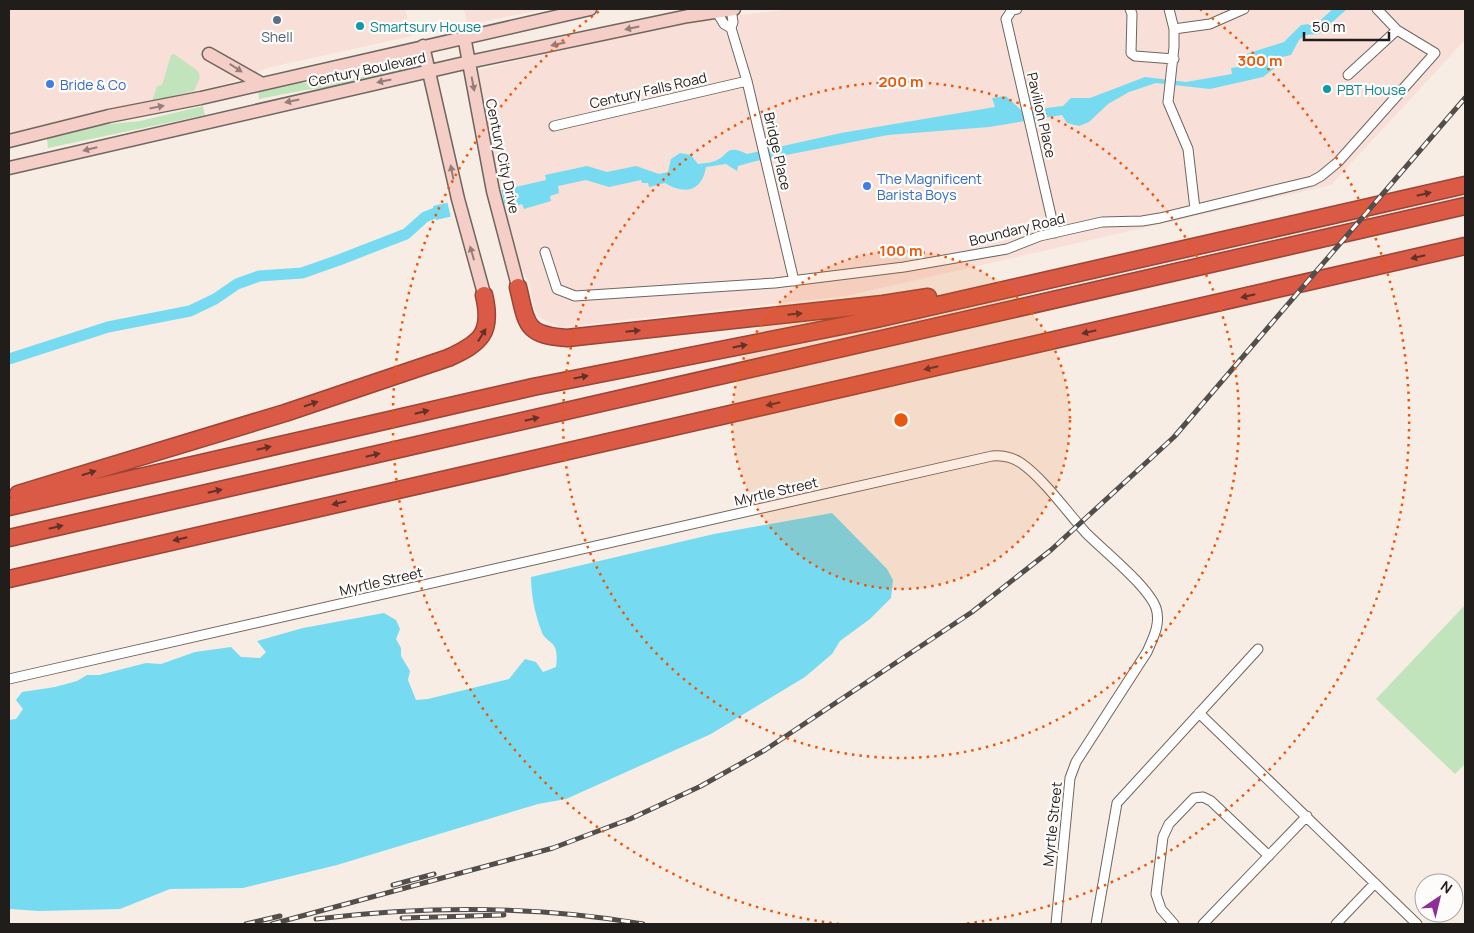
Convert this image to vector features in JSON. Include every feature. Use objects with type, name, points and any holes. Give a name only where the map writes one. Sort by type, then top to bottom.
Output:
[{"type":"highway","points":[[9,506],[533,387],[872,320],[1465,185]]},
{"type":"highway","points":[[9,538],[1465,206]]},
{"type":"highway","points":[[518,284],[526,318],[533,330],[546,336],[567,338],[883,304],[945,294],[1337,214]]},
{"type":"highway","points":[[9,578],[1465,246]]},
{"type":"highway","points":[[9,497],[285,413],[448,358],[469,348],[483,336],[488,318],[483,292]]},
{"type":"main road","name":"Century Boulevard","points":[[9,141],[109,116],[262,84],[464,36],[590,9]]},
{"type":"main road","name":"Century Boulevard","points":[[9,168],[469,62],[715,10],[732,9]]},
{"type":"main road","name":"Century City Drive","points":[[464,36],[493,191],[518,284]]},
{"type":"main road","points":[[423,46],[462,216],[483,292]]},
{"type":"main road","points":[[209,54],[262,84]]},
{"type":"street","name":"Bridge Place","points":[[732,9],[733,22],[731,28],[748,81],[794,281]]},
{"type":"street","name":"Pavilion Place","points":[[1017,9],[1012,10],[1006,19],[1054,232]]},
{"type":"street","points":[[1130,9],[1132,14],[1131,54],[1135,56],[1174,59]]},
{"type":"street","points":[[1169,9],[1174,29],[1174,59],[1168,102],[1188,149],[1195,209]]},
{"type":"street","points":[[1174,29],[1210,24],[1244,9]]},
{"type":"street","points":[[1348,75],[1397,30],[1377,9]]},
{"type":"street","name":"Bridge Place","points":[[715,10],[724,24],[731,28]]},
{"type":"street","name":"Boundary Road","points":[[544,252],[557,289],[575,296],[794,281],[904,267],[1007,249],[1054,232],[1102,222],[1142,221],[1312,181],[1338,162],[1435,54],[1397,30]]},
{"type":"street","name":"Century Falls Road","points":[[554,126],[748,81]]},
{"type":"street","name":"Myrtle Street","points":[[9,680],[992,456],[1009,457],[1029,469],[1087,533],[1143,589],[1156,608],[1158,617],[1154,637],[1147,652],[1076,762],[1070,778],[1056,924]]},
{"type":"street","points":[[1096,924],[1116,802],[1258,649]]},
{"type":"street","points":[[1199,713],[1418,924]]},
{"type":"street","points":[[1174,924],[1161,909],[1156,894],[1163,838],[1169,824],[1194,798],[1203,797],[1211,801],[1269,856]]},
{"type":"street","points":[[1203,924],[1307,816]]},
{"type":"street","points":[[1336,924],[1375,883]]},
{"type":"shaded area","points":[[9,9],[405,9],[412,36],[271,67],[225,84],[9,134]]},
{"type":"shaded area","points":[[464,9],[544,9],[467,25]]},
{"type":"shaded area","points":[[793,9],[1465,9],[1465,40],[1331,185],[846,296],[560,327],[540,318],[534,308],[530,283],[520,268],[501,189],[478,70],[689,21]]},
{"type":"green space","points":[[174,54],[198,71],[200,77],[194,91],[152,101],[157,86],[162,85],[171,55]]},
{"type":"green space","points":[[404,67],[404,72],[338,87],[305,90],[259,99],[258,90],[284,83],[339,82]]},
{"type":"green space","points":[[203,106],[205,115],[48,148],[47,139],[101,125],[140,121]]},
{"type":"green space","points":[[1465,605],[1465,764],[1455,774],[1376,699]]},
{"type":"water","points":[[1333,9],[1347,9],[1319,34],[1305,35],[1299,40],[1291,55],[1282,57],[1283,62],[1263,77],[1210,89],[1156,83],[1129,92],[1108,104],[1089,122],[1079,126],[1067,123],[1062,115],[989,127],[888,135],[756,161],[738,166],[737,171],[726,164],[706,167],[701,182],[691,189],[679,189],[665,183],[649,187],[648,183],[642,183],[641,180],[609,187],[586,180],[558,186],[559,193],[550,196],[551,201],[524,209],[522,204],[512,207],[510,204],[505,204],[436,220],[433,206],[546,180],[545,175],[587,166],[607,172],[636,166],[659,174],[668,172],[671,159],[680,153],[691,155],[698,164],[709,163],[719,159],[731,150],[747,154],[841,133],[995,107],[992,98],[1006,96],[1022,111],[1063,106],[1071,98],[1090,98],[1145,77],[1186,82],[1232,74],[1231,68],[1238,67],[1237,61],[1244,60],[1243,55],[1284,42],[1301,25],[1317,23]]},
{"type":"water","points":[[832,513],[887,569],[893,580],[891,598],[870,619],[840,641],[832,654],[805,677],[711,734],[566,799],[538,804],[337,865],[243,888],[170,889],[120,909],[39,911],[9,909],[9,720],[16,719],[23,709],[16,700],[22,692],[55,687],[77,681],[87,675],[99,675],[146,663],[161,664],[195,652],[231,647],[241,657],[260,658],[266,652],[257,641],[303,628],[384,613],[396,620],[400,629],[396,639],[401,648],[401,656],[410,671],[408,680],[416,700],[428,699],[509,679],[525,659],[536,662],[543,672],[556,667],[556,651],[552,643],[543,635],[537,617],[531,577],[714,534]]},
{"type":"pier","points":[[501,189],[505,206],[451,218],[447,201]]},
{"type":"waterway","points":[[9,359],[108,327],[190,311],[215,299],[237,284],[259,276],[302,273],[406,234],[425,217],[435,213]]},
{"type":"railway","points":[[272,924],[553,848],[630,819],[701,786],[765,750],[972,612],[1051,550],[1174,437],[1465,98]]},
{"type":"railway","points":[[393,885],[434,874]]},
{"type":"railway","points":[[316,919],[398,912],[480,909],[561,913],[643,924]]},
{"type":"railway","points":[[402,918],[504,915]]},
{"type":"railway","points":[[246,924],[280,916]]},
{"type":"place","name":"Shell","points":[[277,20]]},
{"type":"place","name":"Smartsurv House","points":[[360,26]]},
{"type":"place","name":"Bride & Co","points":[[50,84]]},
{"type":"place","name":"PBT House","points":[[1327,89]]},
{"type":"place","name":"The Magnificent Barista Boys","points":[[867,186]]}]
